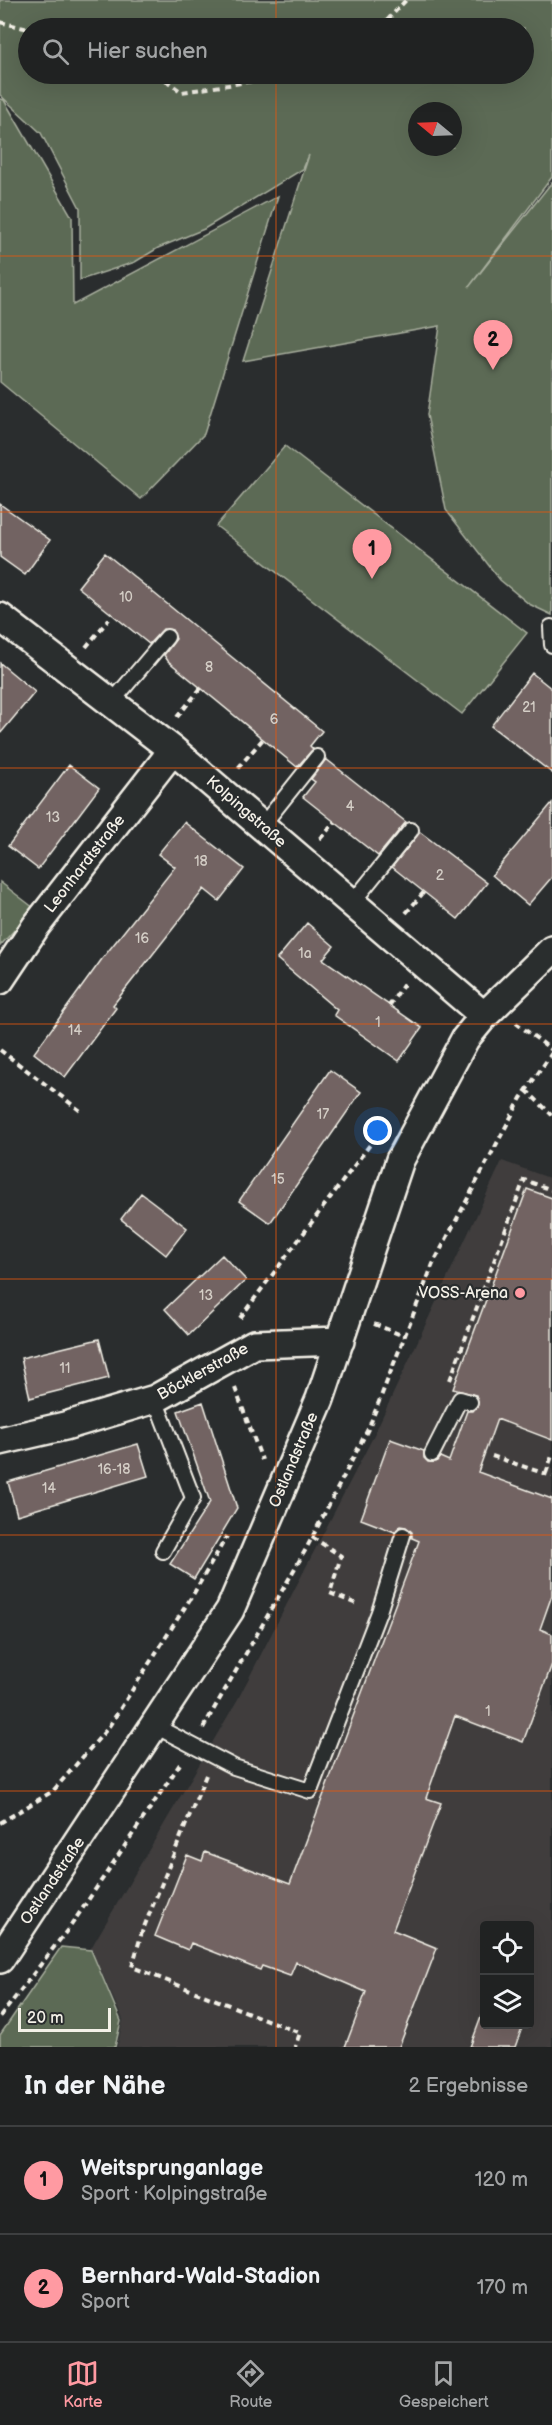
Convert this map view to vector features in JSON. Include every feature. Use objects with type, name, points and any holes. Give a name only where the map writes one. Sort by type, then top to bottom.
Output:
[{"type":"street","name":"Kolpingstraße","points":[[0,617],[166,744],[484,1016]]},
{"type":"street","name":"Leonhardtstraße","points":[[0,980],[166,744]]},
{"type":"street","name":"Ostlandstraße","points":[[0,1959],[230,1610],[320,1399],[400,1160],[465,1039],[484,1016],[552,950]]},
{"type":"street","name":"Böcklerstraße","points":[[0,1441],[65,1426],[155,1399],[254,1344],[340,1341]]},
{"type":"lane","points":[[550,627],[552,645]]},
{"type":"lane","points":[[112,702],[167,637]]},
{"type":"lane","points":[[262,826],[317,757]]},
{"type":"lane","points":[[352,903],[411,830]]},
{"type":"lane","points":[[155,1399],[193,1498],[163,1551]]},
{"type":"lane","points":[[432,1454],[465,1401]]},
{"type":"lane","points":[[155,1726],[234,1767],[310,1791],[379,1612],[403,1535]]},
{"type":"path","points":[[389,18],[406,0]]},
{"type":"path","points":[[0,22],[18,26]]},
{"type":"path","points":[[171,84],[182,92],[234,84]]},
{"type":"path","points":[[69,669],[109,619]]},
{"type":"path","points":[[166,744],[201,688]]},
{"type":"path","points":[[220,790],[263,739]]},
{"type":"path","points":[[0,2017],[72,1924],[193,1746],[312,1537],[369,1427],[433,1264],[526,1090],[552,1052],[507,1017],[484,1016]]},
{"type":"path","points":[[0,1050],[82,1112]]},
{"type":"path","points":[[526,1090],[552,1115]]},
{"type":"path","points":[[233,1328],[379,1133]]},
{"type":"path","points":[[465,1401],[445,1393],[524,1180],[552,1190]]},
{"type":"path","points":[[225,1360],[264,1465]]},
{"type":"path","points":[[492,1456],[552,1476]]},
{"type":"path","points":[[546,1473],[552,1456]]},
{"type":"path","points":[[0,1823],[53,1791],[108,1728],[194,1593],[231,1528]]},
{"type":"path","points":[[312,1537],[341,1556],[330,1593],[379,1612]]},
{"type":"path","points":[[210,1764],[142,1932],[132,1967],[300,2033],[295,2047]]},
{"type":"shaded area","points":[[502,1161],[552,1179],[552,2047],[117,2047],[123,2020],[91,1948],[238,1699],[372,1439]]},
{"type":"green space","points":[[0,0],[552,0],[552,177],[469,287],[552,182],[552,615],[529,604],[500,580],[446,510],[427,415],[440,326],[243,361],[309,155],[303,169],[204,229],[158,248],[135,262],[80,280],[80,208],[41,133],[0,95]]},
{"type":"green space","points":[[0,99],[4,100],[72,217],[73,305],[278,196],[204,434],[141,499],[0,382]]},
{"type":"green space","points":[[285,446],[527,633],[462,714],[216,526]]},
{"type":"green space","points":[[0,882],[34,908],[0,946]]},
{"type":"green space","points":[[61,1947],[91,1950],[121,2021],[115,2047],[0,2047],[0,2035]]},
{"type":"building","points":[[0,504],[50,540],[25,575],[0,557]]},
{"type":"building","points":[[105,553],[322,731],[310,746],[313,749],[297,767],[168,661],[164,655],[176,639],[172,630],[163,629],[149,644],[78,587]]},
{"type":"building","points":[[0,663],[35,692],[0,734]]},
{"type":"building","points":[[532,673],[552,689],[552,773],[491,726]]},
{"type":"building","points":[[326,759],[406,822],[378,856],[303,797],[315,782],[311,779]]},
{"type":"building","points":[[69,765],[99,788],[38,869],[8,846]]},
{"type":"building","points":[[552,803],[552,877],[528,905],[492,875]]},
{"type":"building","points":[[184,822],[244,869],[219,901],[204,889],[113,1005],[116,1008],[65,1077],[34,1053],[102,959],[175,867],[158,854]]},
{"type":"building","points":[[420,832],[487,883],[458,919],[392,867]]},
{"type":"building","points":[[307,923],[334,946],[323,959],[422,1028],[399,1061],[334,1015],[337,1010],[277,959]]},
{"type":"building","points":[[330,1070],[361,1092],[270,1223],[239,1201]]},
{"type":"building","points":[[527,1189],[552,1198],[552,1440],[497,1419],[478,1472],[552,1499],[552,1595],[540,1629],[552,1634],[552,1664],[523,1742],[455,1716],[426,1798],[441,1803],[393,1930],[437,1948],[399,2047],[345,2047],[366,1992],[296,1962],[290,1976],[262,1966],[260,1970],[191,1943],[188,1950],[155,1936],[187,1855],[202,1861],[205,1852],[290,1884],[419,1541],[412,1538],[412,1532],[406,1527],[400,1526],[395,1532],[361,1519],[390,1439],[424,1451],[424,1458],[428,1462],[436,1462],[440,1457],[449,1461],[467,1411],[473,1411],[478,1405],[476,1395],[453,1389]]},
{"type":"building","points":[[141,1193],[187,1228],[166,1255],[121,1219]]},
{"type":"building","points":[[222,1255],[246,1280],[189,1335],[165,1309]]},
{"type":"building","points":[[99,1339],[109,1378],[30,1398],[21,1358]]},
{"type":"building","points":[[203,1402],[237,1508],[194,1579],[170,1564],[210,1502],[178,1411]]},
{"type":"building","points":[[138,1444],[148,1476],[17,1515],[8,1482]]},
{"type":"building","points":[[480,2020],[480,2029],[522,2029],[515,2047],[470,2047]]},
{"type":"place","name":"Bernhard-Wald-Stadion","points":[[493,370]]},
{"type":"place","name":"Weitsprunganlage","points":[[372,579]]},
{"type":"place","name":"VOSS-Arena","points":[[520,1293]]}]
